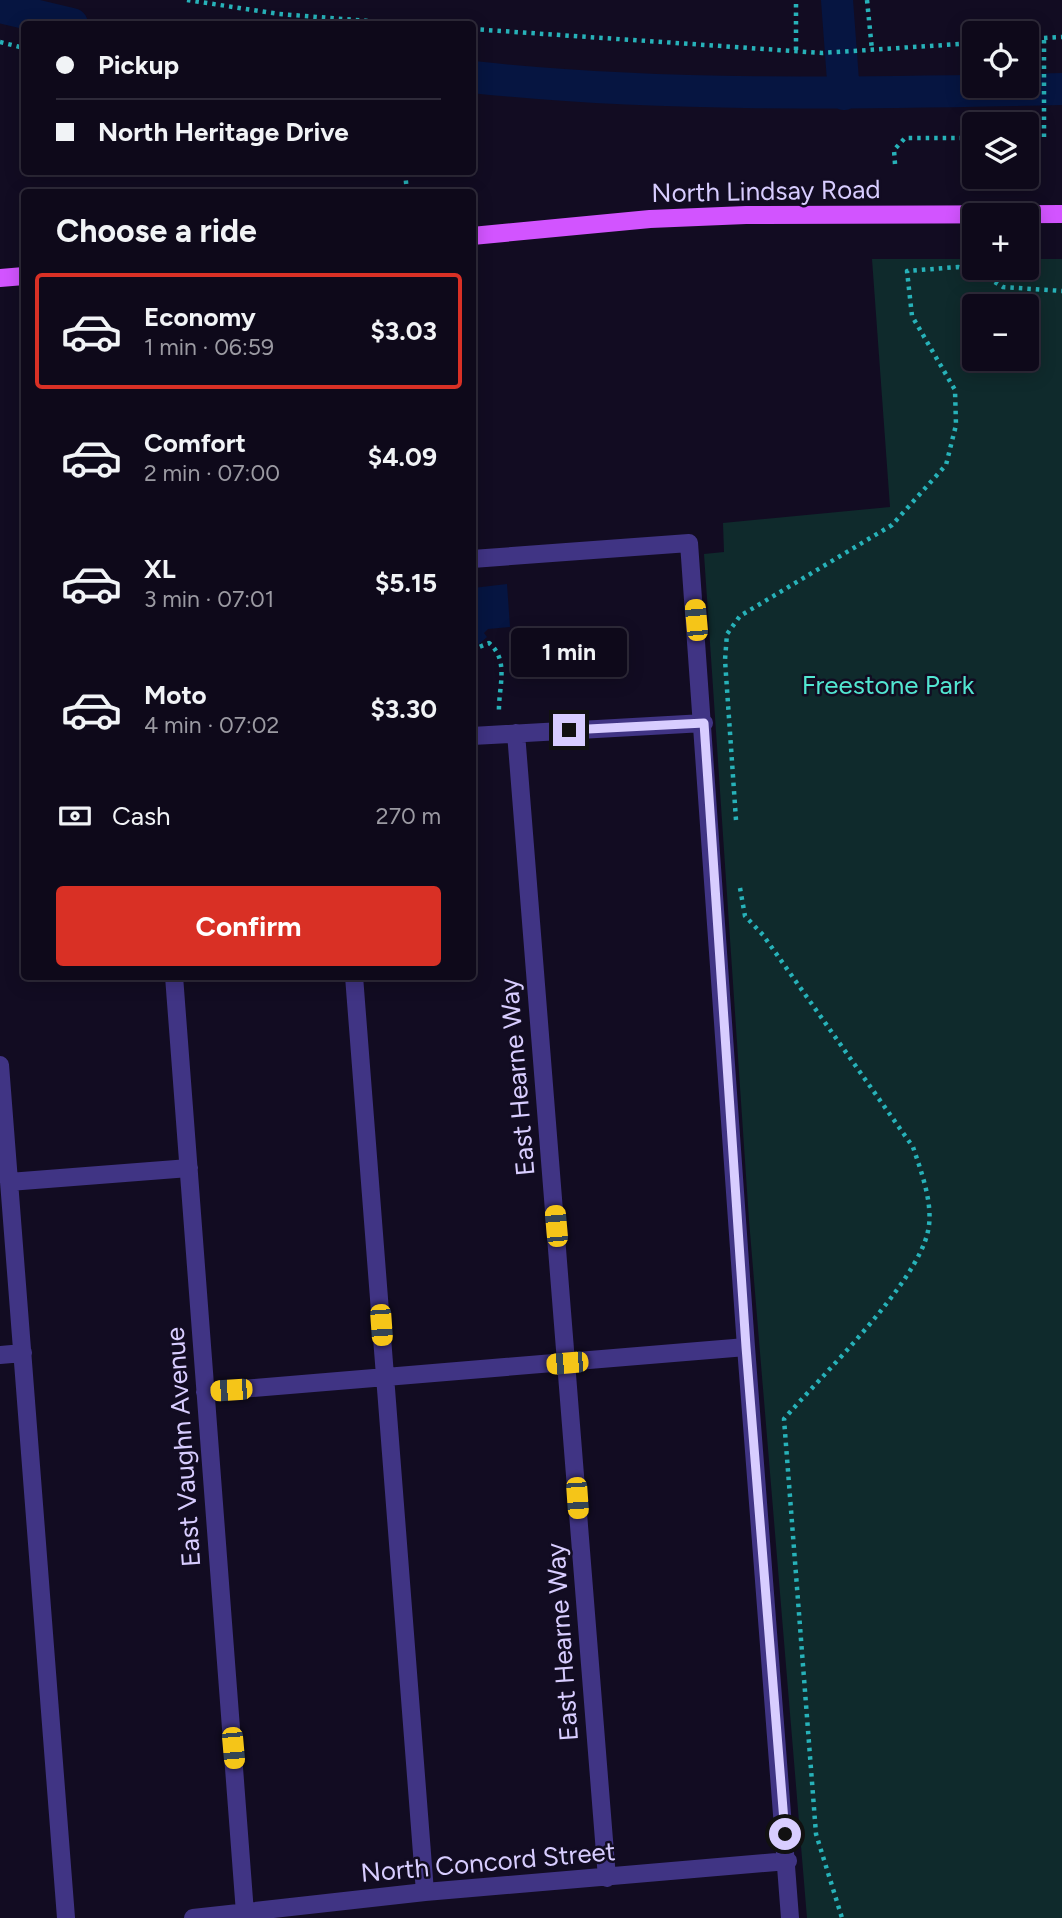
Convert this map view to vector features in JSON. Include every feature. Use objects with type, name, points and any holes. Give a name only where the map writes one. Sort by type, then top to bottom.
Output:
[{"type":"main road","name":"North Lindsay Road","points":[[476,236],[650,219],[746,215],[1062,214]]},
{"type":"main road","points":[[0,278],[21,276]]},
{"type":"street","points":[[476,559],[689,543],[704,723],[746,1347],[788,1861],[790,1918]]},
{"type":"street","points":[[476,736],[704,723]]},
{"type":"street","name":"East Hearne Way","points":[[508,733],[567,1363],[607,1878]]},
{"type":"street","name":"East Vaughn Avenue","points":[[174,980],[245,1913]]},
{"type":"street","points":[[354,980],[425,1892]]},
{"type":"street","points":[[0,1065],[66,1918]]},
{"type":"street","points":[[9,1182],[189,1168]]},
{"type":"street","points":[[205,1392],[746,1347]]},
{"type":"street","points":[[0,1355],[23,1353]]},
{"type":"street","name":"North Concord Street","points":[[193,1918],[425,1892],[788,1861]]},
{"type":"path","points":[[187,0],[279,14],[369,21]]},
{"type":"path","points":[[796,0],[796,50]]},
{"type":"path","points":[[867,0],[872,50]]},
{"type":"path","points":[[476,29],[822,53],[962,44]]},
{"type":"path","points":[[1039,38],[1062,37]]},
{"type":"path","points":[[1039,137],[1044,137],[1044,38]]},
{"type":"path","points":[[0,42],[21,47]]},
{"type":"path","points":[[895,164],[894,150],[905,138],[962,138]]},
{"type":"path","points":[[736,829],[725,660],[727,634],[740,616],[892,525],[946,465],[956,425],[955,390],[912,316],[907,271],[958,267],[976,271],[1003,287],[1062,291]]},
{"type":"path","points":[[476,648],[489,643],[503,662],[498,691],[508,733]]},
{"type":"path","points":[[740,884],[745,916],[763,935],[913,1147],[925,1182],[929,1230],[915,1266],[784,1419],[816,1834],[842,1918]]},
{"type":"green space","name":"Freestone Park","points":[[872,259],[962,259],[962,280],[1039,280],[1039,259],[1062,259],[1062,1918],[807,1918],[749,1220],[704,554],[724,552],[723,523],[890,507]]},
{"type":"water","points":[[507,584],[510,627],[488,629],[484,633],[487,637],[479,644],[476,642],[476,588]]},
{"type":"waterway","points":[[837,0],[844,94]]},
{"type":"waterway","points":[[0,7],[59,21]]},
{"type":"waterway","points":[[476,77],[546,84],[693,91],[1062,89]]},
{"type":"route","points":[[569,730],[704,723],[746,1347],[785,1834]]}]
